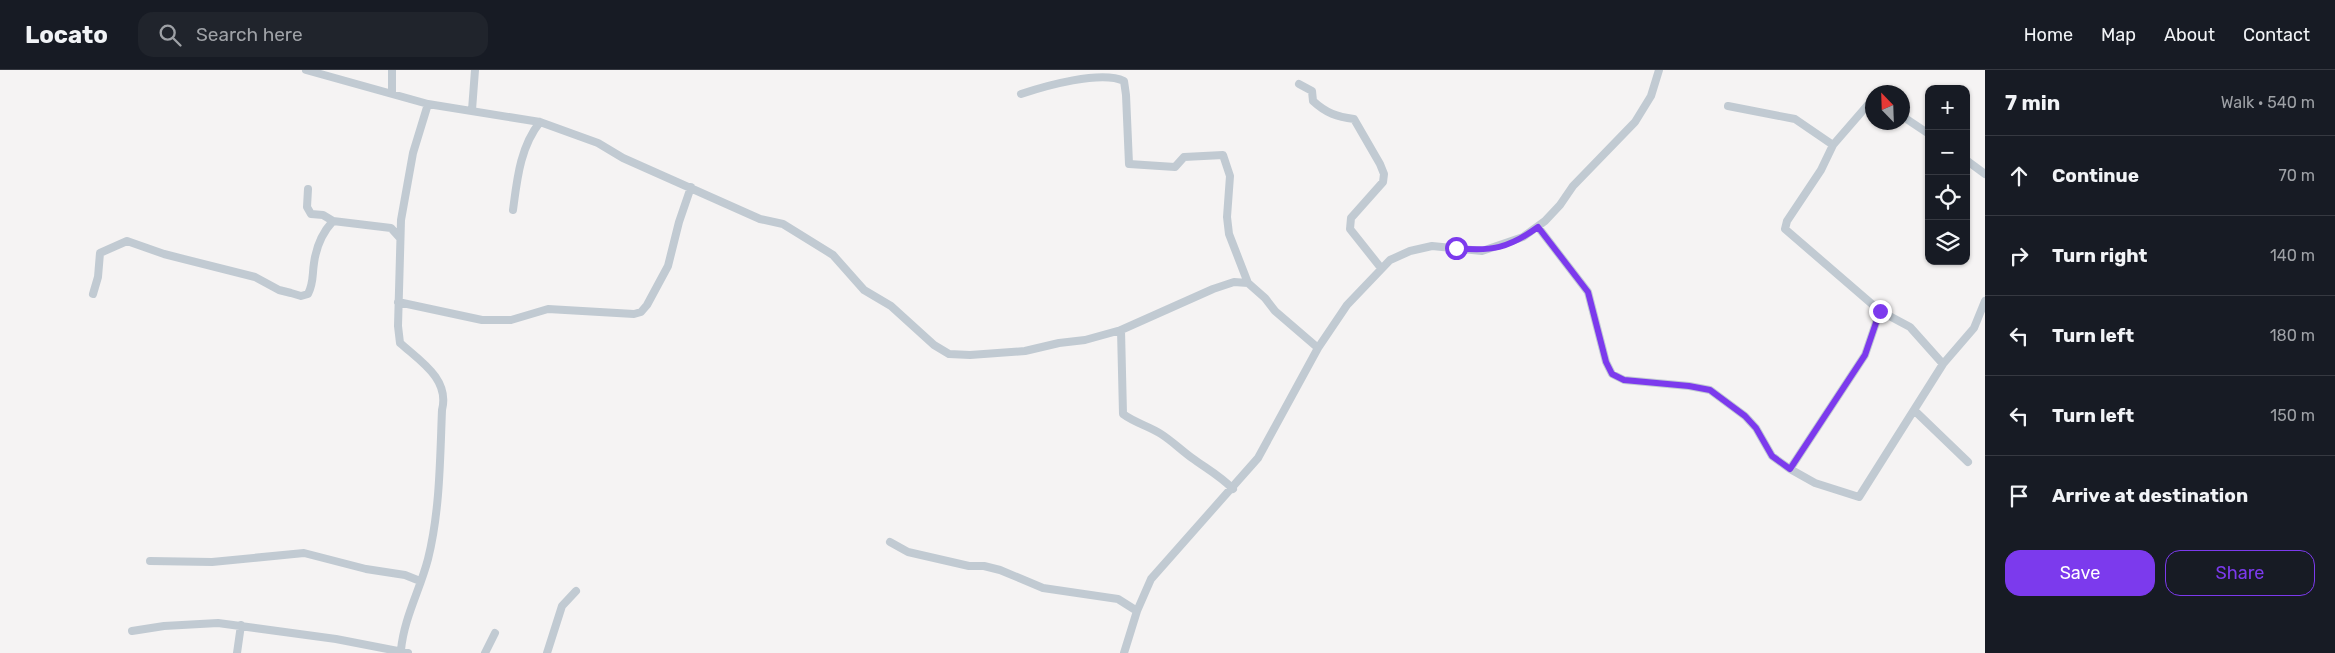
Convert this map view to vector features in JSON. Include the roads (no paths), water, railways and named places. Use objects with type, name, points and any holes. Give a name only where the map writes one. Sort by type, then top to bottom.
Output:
[{"type":"street","points":[[306,70],[344,82],[392,92],[428,104],[540,122],[598,143],[623,158],[760,218],[784,224],[833,256],[864,290],[891,306],[934,345],[949,354],[970,355],[1025,351],[1059,343],[1085,340],[1121,330],[1213,289],[1234,282],[1248,283]]},
{"type":"street","points":[[392,70],[392,92]]},
{"type":"street","points":[[472,110],[475,70]]},
{"type":"street","points":[[1124,653],[1137,611],[1151,579],[1258,458],[1318,348],[1347,305],[1390,260],[1410,251],[1432,246],[1482,251],[1523,237],[1538,227],[1560,205],[1592,166],[1635,122],[1652,96],[1659,70]]},
{"type":"street","points":[[1021,94],[1068,80],[1107,76],[1118,77],[1124,81],[1126,95],[1129,164],[1175,167],[1184,157],[1223,155],[1230,176],[1227,217],[1230,234],[1248,283],[1265,298],[1275,311],[1318,348]]},
{"type":"street","points":[[1299,84],[1305,89],[1312,91],[1313,101],[1334,116],[1354,119],[1382,169],[1384,174],[1383,182],[1351,218],[1349,224],[1350,229],[1381,268]]},
{"type":"street","points":[[132,631],[164,626],[218,623],[241,625],[404,652],[403,632],[428,559],[439,481],[442,410],[445,399],[441,384],[425,363],[400,343],[398,302],[401,220],[413,153],[428,104]]},
{"type":"street","points":[[1728,106],[1795,119],[1833,145]]},
{"type":"street","points":[[1865,108],[1833,145],[1821,170],[1787,221],[1785,229],[1880,311],[1910,327],[1943,364]]},
{"type":"street","points":[[1910,121],[1925,131]]},
{"type":"street","points":[[513,210],[516,180],[526,144],[530,134],[540,122]]},
{"type":"street","points":[[1970,163],[1985,174]]},
{"type":"street","points":[[398,302],[482,320],[511,320],[548,309],[634,314],[641,312],[647,305],[668,266],[679,222],[691,187]]},
{"type":"street","points":[[308,190],[306,207],[309,211],[332,221],[391,228],[400,238]]},
{"type":"street","points":[[391,228],[401,220]]},
{"type":"street","points":[[93,294],[98,277],[100,253],[127,241],[158,252],[255,278],[279,290],[301,296],[308,294],[313,284],[313,264],[318,247],[324,230],[332,221]]},
{"type":"street","points":[[1538,227],[1588,292],[1606,362],[1612,374],[1624,380],[1689,386],[1710,390],[1745,416],[1756,428],[1772,456],[1790,469],[1815,483],[1859,497],[1943,364],[1974,328],[1985,301]]},
{"type":"street","points":[[1790,469],[1865,355],[1880,311]]},
{"type":"street","points":[[1121,330],[1123,414],[1132,421],[1146,425],[1163,435],[1194,459],[1217,473],[1232,488]]},
{"type":"street","points":[[1915,411],[1968,462]]},
{"type":"street","points":[[890,542],[908,552],[969,566],[984,566],[1000,570],[1042,588],[1118,599],[1137,611]]},
{"type":"street","points":[[150,561],[212,562],[304,553],[366,569],[405,575],[420,581]]},
{"type":"street","points":[[547,653],[562,606],[576,591]]},
{"type":"street","points":[[238,653],[241,625]]},
{"type":"street","points":[[485,653],[495,633]]}]
